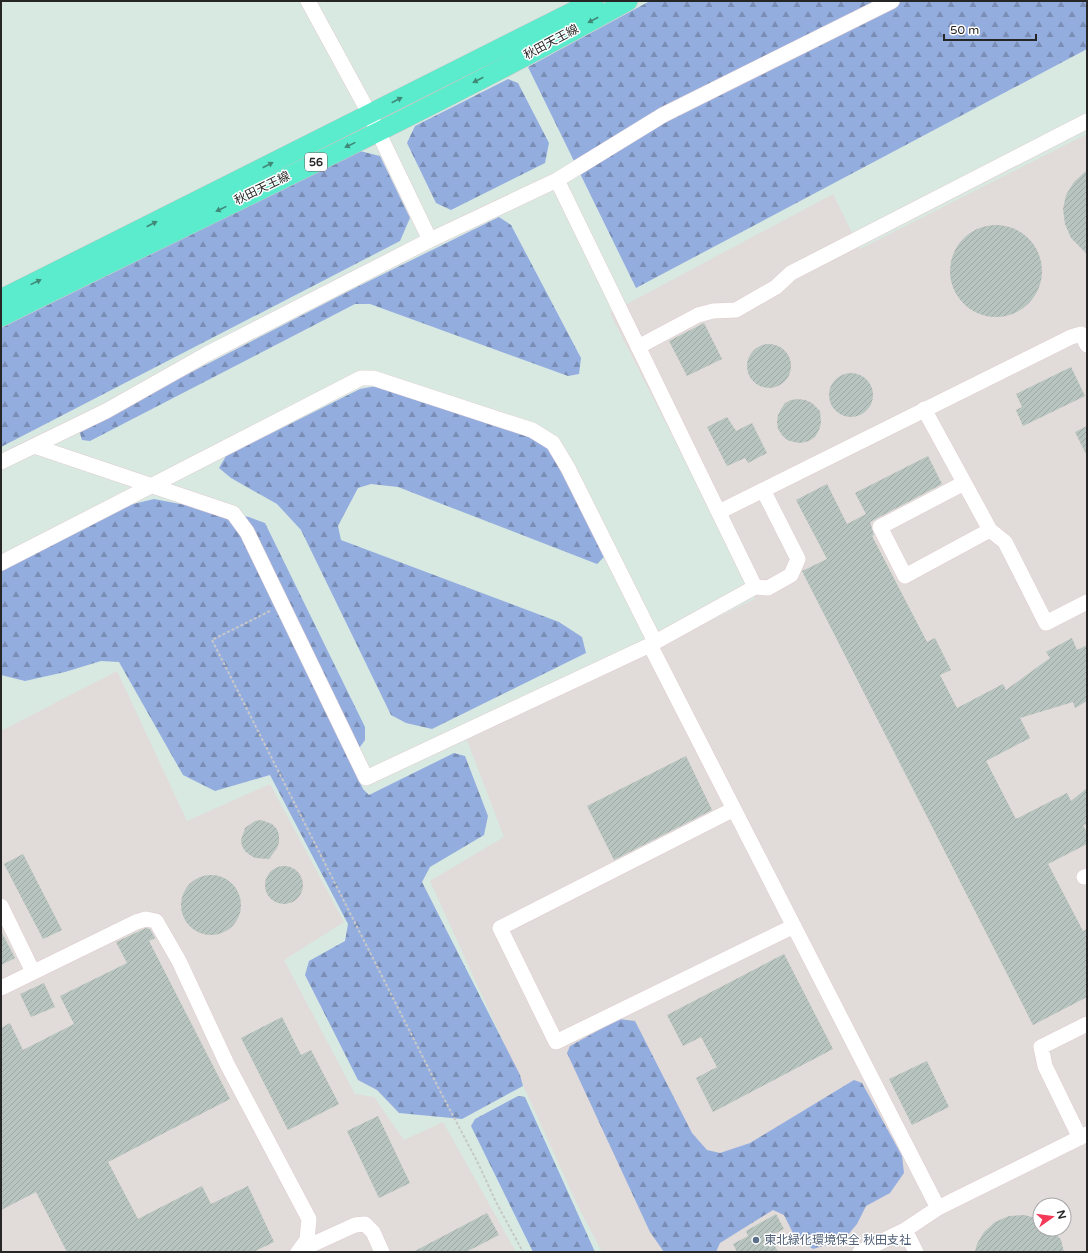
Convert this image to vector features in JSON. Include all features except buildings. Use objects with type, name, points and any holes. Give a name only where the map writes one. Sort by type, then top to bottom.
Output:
[{"type":"main road","name":"秋田天王線","points":[[1,299],[594,1]]},
{"type":"main road","name":"秋田天王線","points":[[1,317],[378,132],[522,58],[628,1]]},
{"type":"lane","points":[[308,1],[369,114],[430,240]]},
{"type":"lane","points":[[1,462],[106,411],[207,354],[430,240],[557,180],[663,115],[892,1]]},
{"type":"lane","points":[[638,347],[698,315],[713,311],[736,310],[776,287],[791,273],[1087,121]]},
{"type":"lane","points":[[557,180],[755,587]]},
{"type":"lane","points":[[719,512],[1071,337],[1082,334],[1087,345]]},
{"type":"lane","points":[[1,563],[361,378],[373,378],[532,430],[553,443],[568,468],[734,810],[938,1208]]},
{"type":"lane","points":[[924,409],[990,530],[1005,542],[1046,623],[1087,602]]},
{"type":"lane","points":[[34,446],[233,513],[247,532],[366,778],[652,643],[755,587],[768,588],[791,575],[798,559],[763,490]]},
{"type":"lane","points":[[964,483],[880,528],[905,576],[990,530]]},
{"type":"lane","points":[[734,810],[500,928],[556,1042],[794,926]]},
{"type":"lane","points":[[1,906],[33,972]]},
{"type":"lane","points":[[1,988],[136,922],[146,919],[156,921],[179,961],[227,1064],[309,1219],[307,1240],[299,1251]]},
{"type":"lane","points":[[860,1252],[905,1230],[938,1208],[1083,1136],[1046,1066],[1041,1047],[1087,1024]]},
{"type":"lane","points":[[299,1251],[355,1224],[366,1224],[373,1232],[382,1252]]},
{"type":"lane","points":[[905,1230],[916,1252]]},
{"type":"path","points":[[282,605],[212,640],[478,1163],[496,1202],[523,1252]]},
{"type":"shaded area","points":[[1087,134],[1087,1252],[884,1252],[883,1250],[879,1252],[602,1252],[578,1206],[430,881],[504,837],[467,740],[755,599],[610,313],[833,194],[860,249]]},
{"type":"shaded area","points":[[117,671],[187,821],[270,784],[344,922],[284,960],[355,1094],[374,1097],[404,1140],[443,1122],[516,1252],[1,1252],[1,731]]},
{"type":"green space","points":[[650,1],[1087,1],[1087,49],[636,288],[528,67]]},
{"type":"green space","points":[[508,79],[518,83],[549,143],[545,163],[451,210],[436,203],[407,143],[415,126]]},
{"type":"green space","points":[[360,151],[380,156],[410,218],[400,241],[1,447],[1,328]]},
{"type":"green space","points":[[499,217],[511,225],[581,358],[579,374],[568,376],[370,304],[355,304],[90,441],[82,440],[79,430],[355,288]]},
{"type":"green space","points":[[376,386],[527,433],[548,447],[605,556],[597,564],[398,487],[371,484],[358,488],[338,526],[341,540],[559,622],[582,637],[586,653],[432,729],[406,723],[391,715],[301,530],[277,504],[231,478],[219,468],[226,456],[360,389]]},
{"type":"green space","points":[[154,499],[249,517],[265,523],[365,727],[365,740],[350,761],[363,789],[369,795],[454,753],[465,756],[488,816],[484,835],[430,867],[422,882],[520,1075],[523,1086],[462,1119],[399,1113],[377,1090],[358,1080],[305,975],[309,961],[345,941],[348,924],[270,775],[215,791],[183,775],[119,662],[101,661],[65,672],[25,681],[1,675],[1,571],[129,505]]},
{"type":"green space","points":[[619,1019],[635,1021],[692,1133],[707,1150],[720,1153],[750,1143],[854,1080],[862,1083],[902,1156],[904,1173],[890,1193],[866,1206],[857,1224],[846,1237],[830,1244],[813,1249],[795,1237],[784,1215],[773,1210],[720,1243],[716,1252],[664,1252],[650,1232],[567,1053],[570,1046]]},
{"type":"green space","points":[[518,1096],[525,1097],[595,1252],[533,1252],[471,1126],[475,1119]]},
{"type":"place","name":"東北緑化環境保全 秋田支社","points":[[756,1240]]}]
